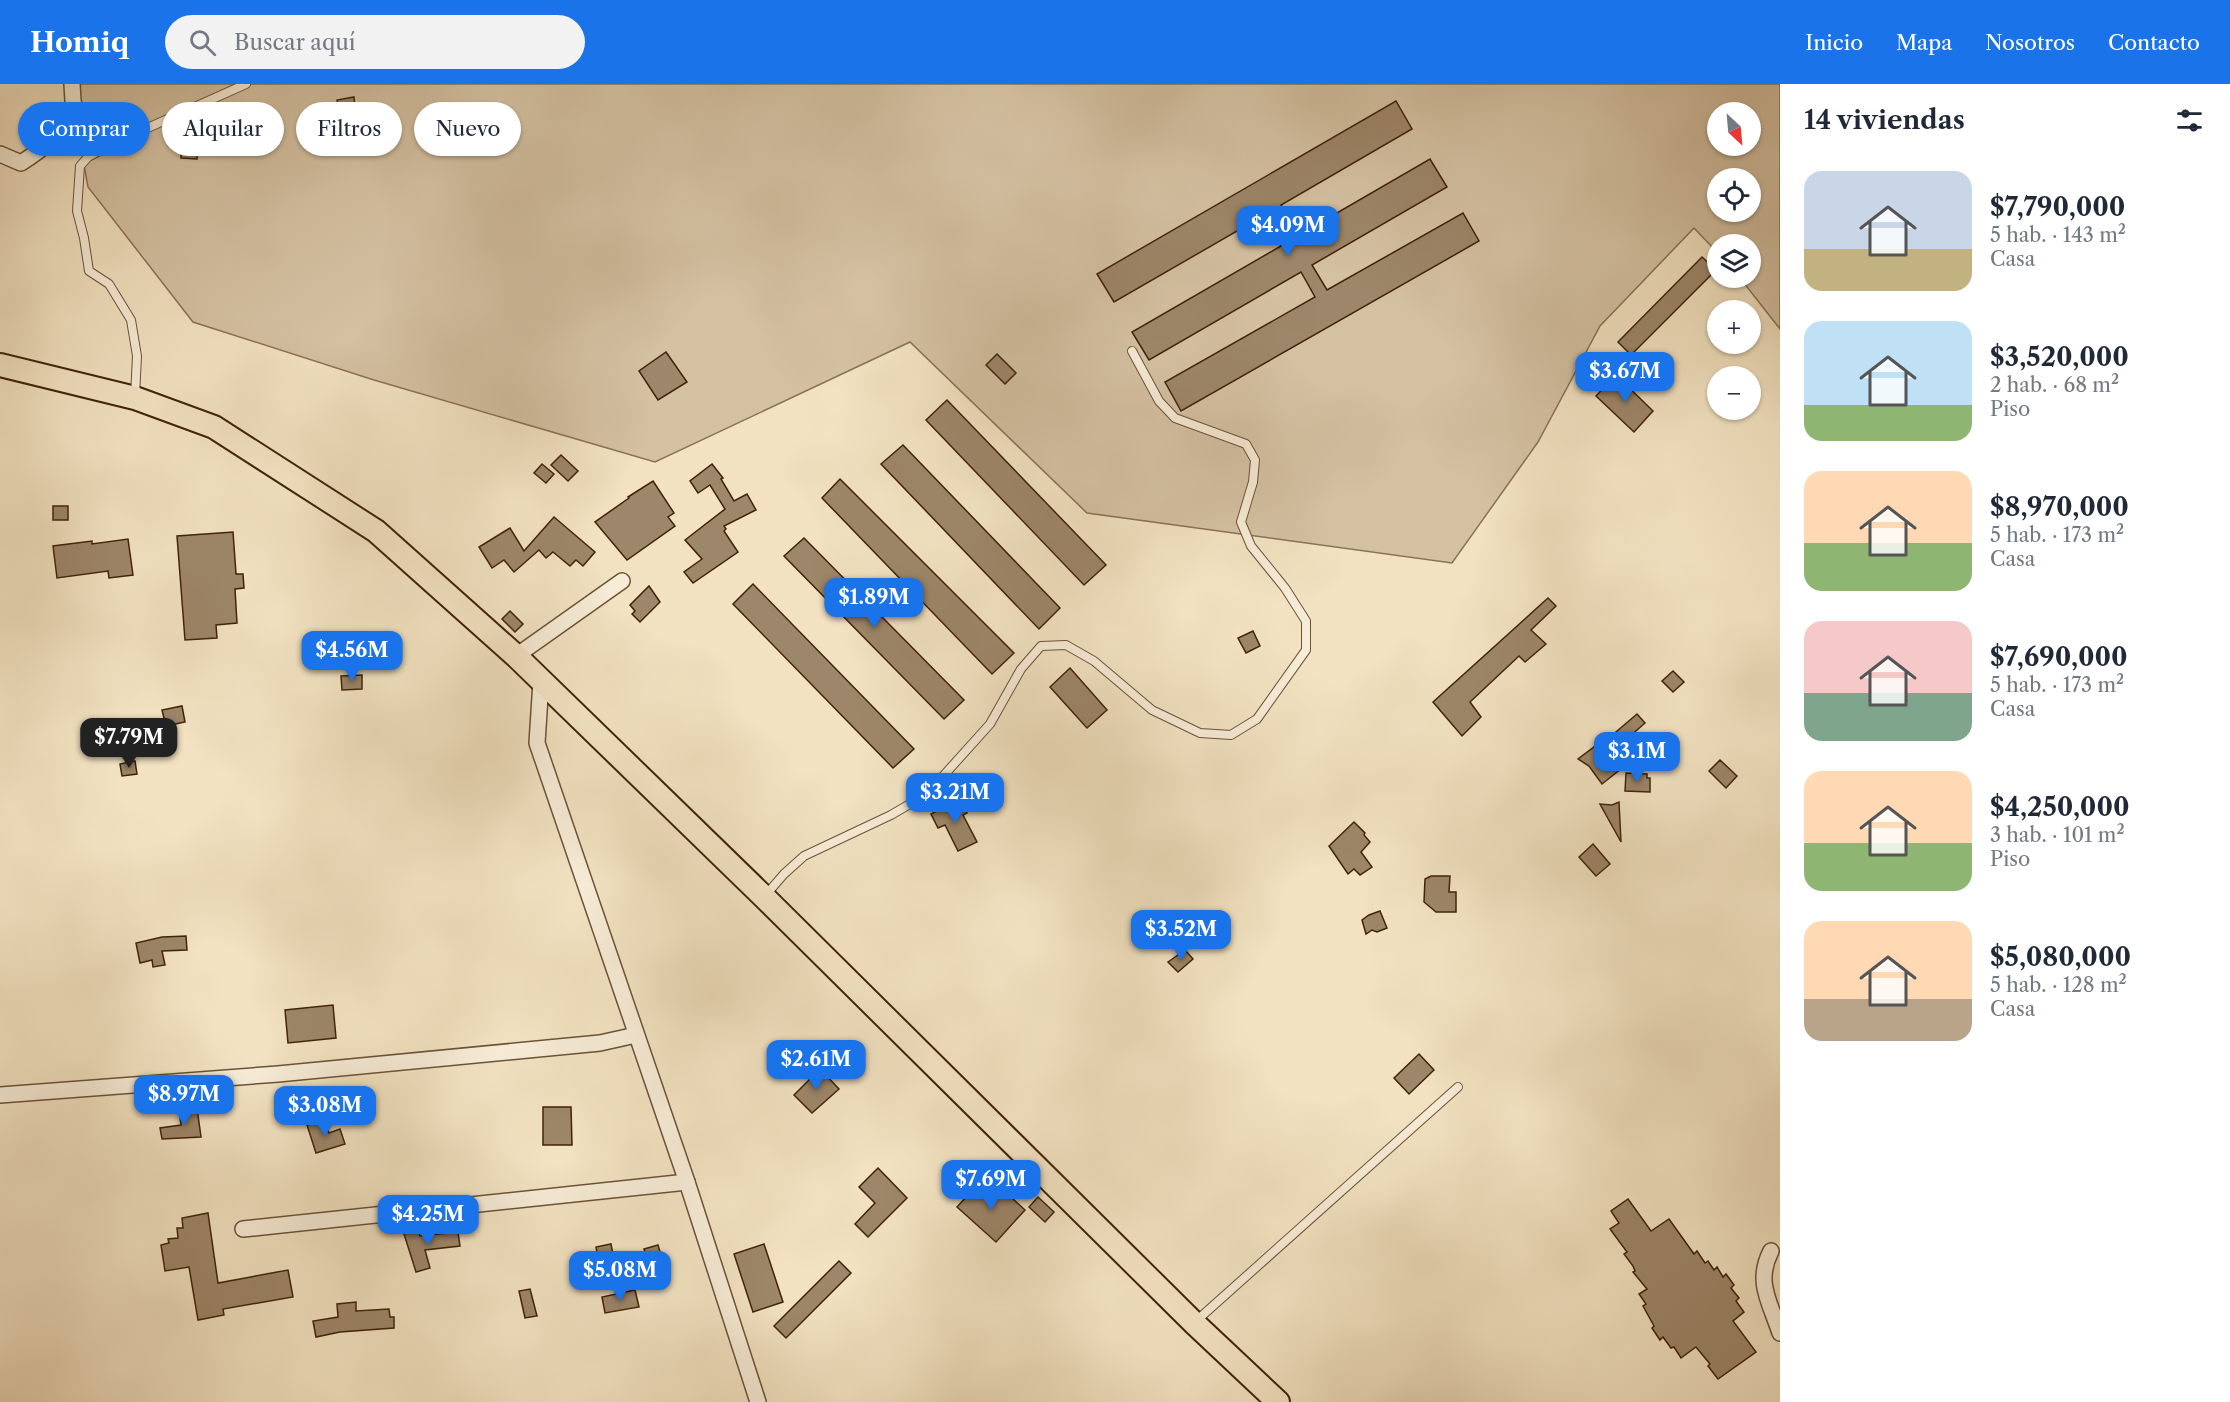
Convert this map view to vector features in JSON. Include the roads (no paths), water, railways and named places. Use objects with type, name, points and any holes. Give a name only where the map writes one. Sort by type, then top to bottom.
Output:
[{"type":"main road","points":[[0,365],[135,398],[214,427],[376,531],[516,656],[764,897],[1194,1323],[1278,1402]]},
{"type":"street","points":[[0,154],[21,163],[62,132],[76,114],[72,84]]},
{"type":"street","points":[[516,656],[622,581]]},
{"type":"street","points":[[541,681],[537,743],[687,1182],[758,1402]]},
{"type":"street","points":[[0,1095],[290,1073],[600,1043],[636,1035]]},
{"type":"street","points":[[243,1229],[687,1182]]},
{"type":"street","points":[[1771,1251],[1764,1265],[1762,1281],[1780,1333]]},
{"type":"lane","points":[[135,398],[137,356],[131,320],[109,284],[89,271],[77,211],[80,166],[88,157],[114,144],[246,84]]},
{"type":"lane","points":[[764,897],[804,856],[891,815],[927,794],[990,724],[1021,669],[1041,646],[1066,645],[1094,661],[1152,710],[1191,729],[1200,733],[1231,735],[1257,719],[1306,650],[1306,621],[1285,588],[1251,546],[1241,522],[1253,482],[1255,460],[1246,444],[1175,418],[1159,401],[1132,351]]},
{"type":"lane","points":[[1194,1323],[1458,1087]]}]
